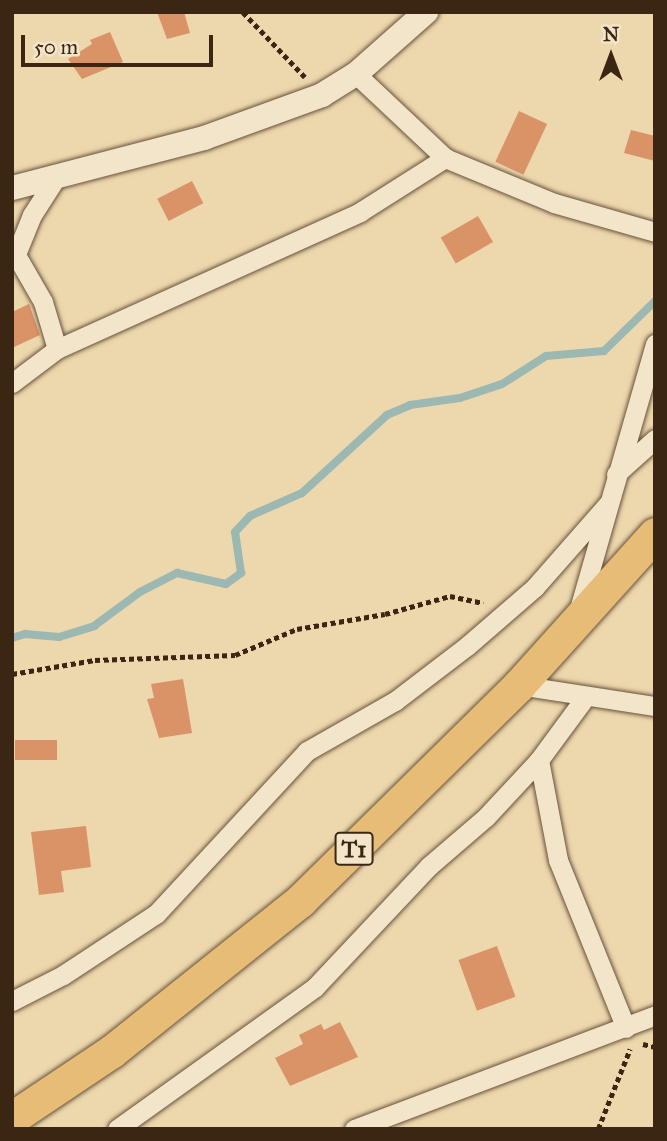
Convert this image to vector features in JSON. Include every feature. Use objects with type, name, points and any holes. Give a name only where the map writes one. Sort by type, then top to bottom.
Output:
[{"type":"highway","name":"T1","points":[[12,1118],[112,1051],[300,901],[519,685],[578,615],[655,534]]},
{"type":"street","points":[[12,188],[204,138],[323,95],[356,74],[426,12]]},
{"type":"street","points":[[356,74],[445,158],[554,202],[655,232]]},
{"type":"street","points":[[12,383],[57,349],[360,212],[445,158]]},
{"type":"street","points":[[57,176],[32,215],[15,250],[43,302],[57,349]]},
{"type":"street","points":[[578,615],[615,475],[655,344]]},
{"type":"street","points":[[615,475],[655,439]]},
{"type":"street","points":[[12,1001],[63,975],[156,914],[307,751],[395,701],[506,611],[535,587],[608,504]]},
{"type":"street","points":[[519,685],[584,699],[655,706]]},
{"type":"street","points":[[117,1129],[315,987],[429,866],[486,817],[539,760],[584,699]]},
{"type":"street","points":[[539,760],[558,860],[626,1028]]},
{"type":"street","points":[[354,1129],[655,1015]]},
{"type":"path","points":[[243,12],[323,95]]},
{"type":"path","points":[[12,674],[95,660],[235,655],[297,629],[385,614],[450,596],[506,611]]},
{"type":"path","points":[[598,1129],[626,1065],[632,1041],[626,1028]]},
{"type":"building","points":[[157,12],[184,12],[190,33],[167,39]]},
{"type":"building","points":[[110,32],[123,62],[82,79],[68,59],[92,44],[90,40]]},
{"type":"building","points":[[519,111],[547,124],[523,175],[495,162]]},
{"type":"building","points":[[631,130],[655,136],[655,161],[624,153]]},
{"type":"building","points":[[192,181],[203,203],[169,221],[157,199]]},
{"type":"building","points":[[478,216],[493,242],[456,263],[441,238]]},
{"type":"building","points":[[29,304],[40,335],[12,348],[12,312]]},
{"type":"building","points":[[183,679],[192,733],[159,738],[147,699],[154,698],[151,684]]},
{"type":"building","points":[[15,740],[57,740],[57,760],[15,760]]},
{"type":"building","points":[[86,826],[91,867],[61,871],[64,892],[39,895],[31,832]]},
{"type":"building","points":[[497,946],[515,997],[477,1011],[458,960]]},
{"type":"building","points":[[340,1022],[358,1057],[290,1086],[275,1058],[303,1044],[299,1035],[321,1024],[324,1030]]},
{"type":"waterway","points":[[12,638],[25,634],[59,637],[94,626],[140,592],[177,573],[226,584],[241,573],[235,532],[250,516],[302,493],[387,415],[410,405],[460,398],[502,384],[546,356],[604,351],[655,301]]}]
